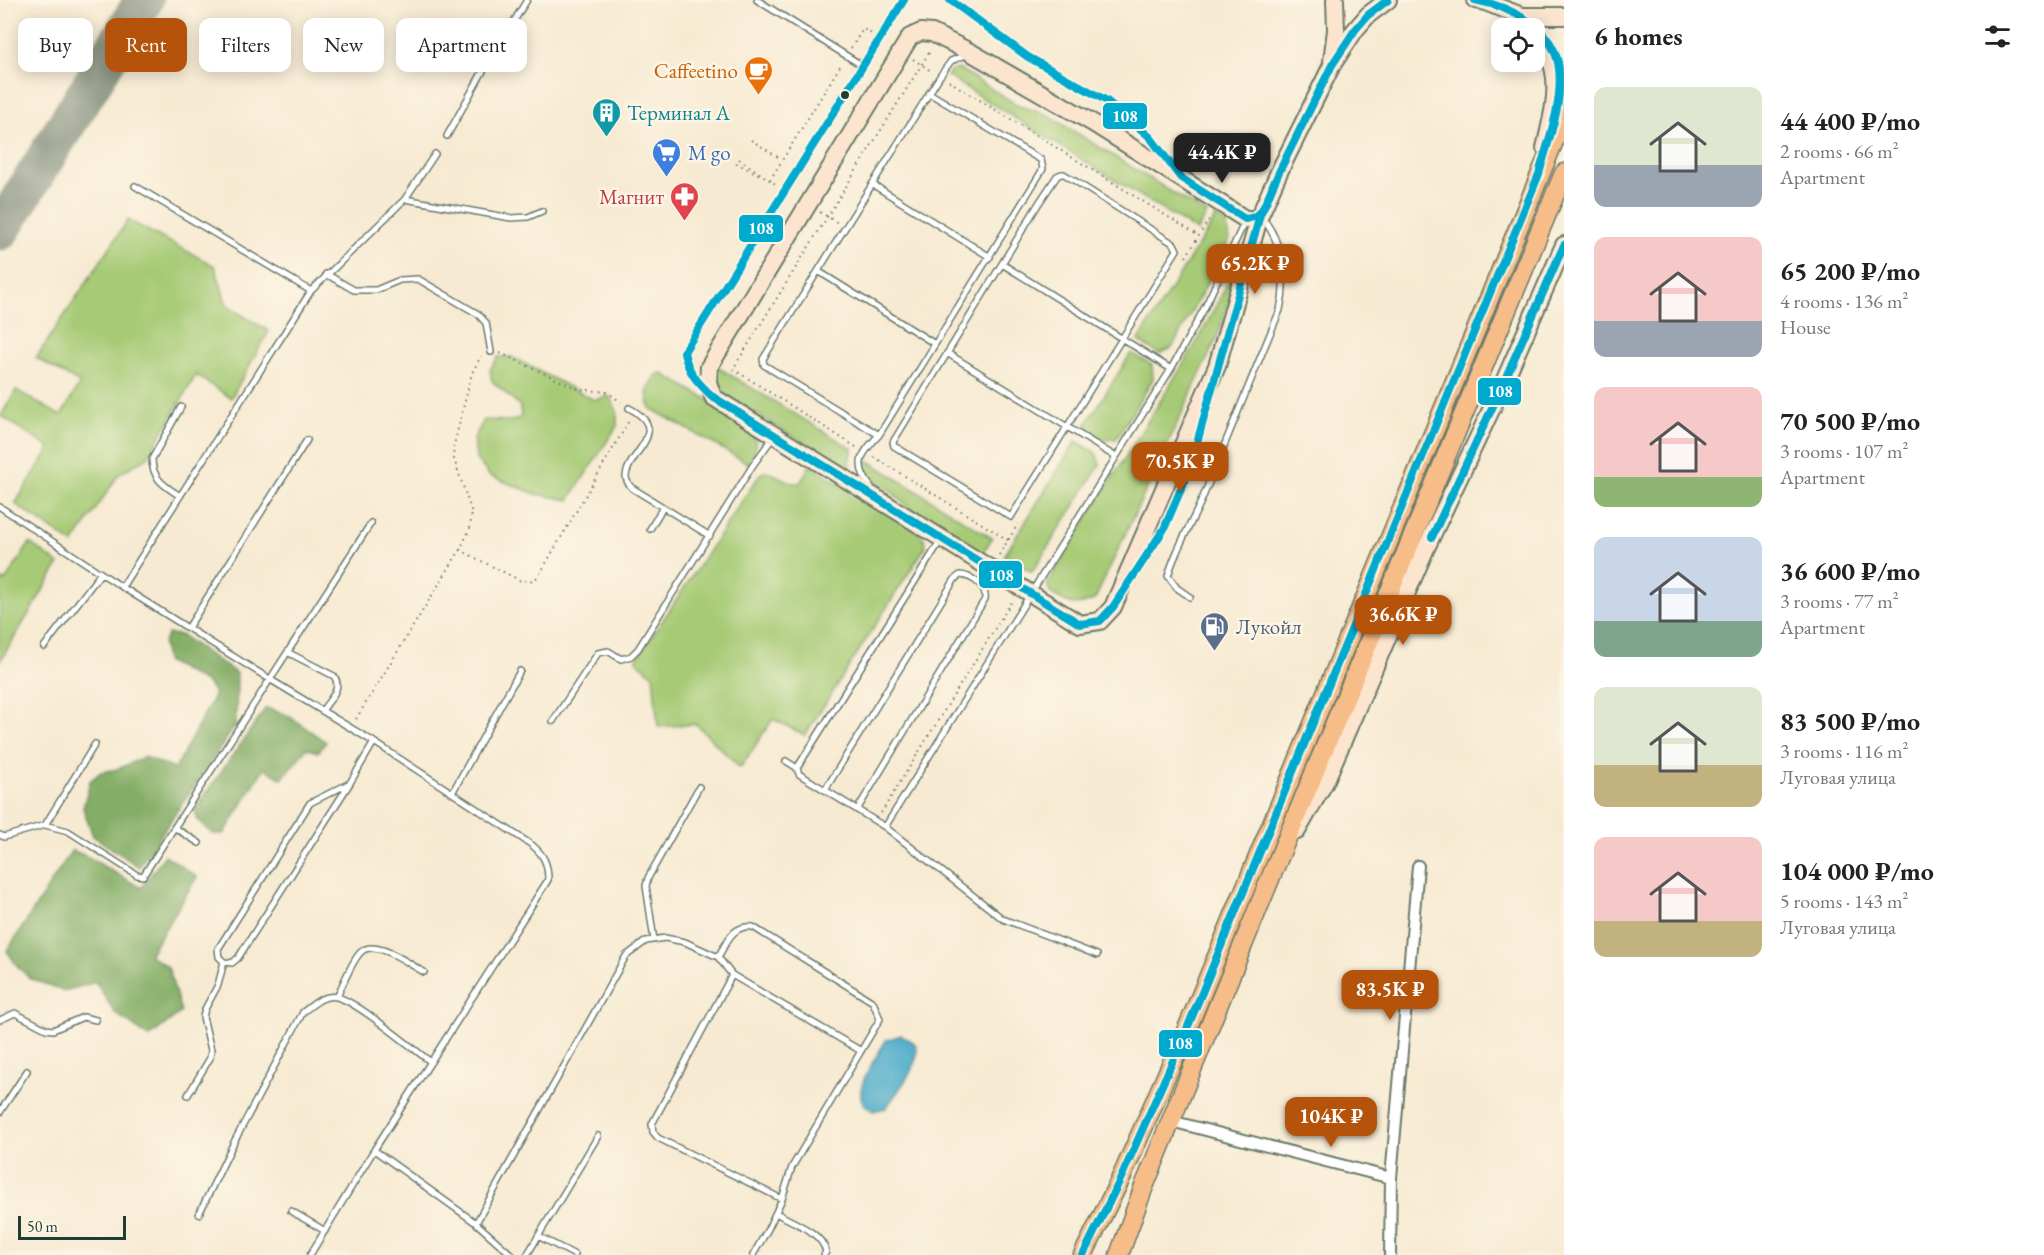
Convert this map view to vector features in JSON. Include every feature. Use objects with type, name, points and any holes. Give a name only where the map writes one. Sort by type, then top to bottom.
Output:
[{"type":"main road","points":[[1083,1255],[1121,1178],[1189,1024],[1564,117]]},
{"type":"main road","points":[[1119,1255],[1170,1121],[1564,173]]},
{"type":"street","points":[[1332,65],[1336,30],[1335,0]]},
{"type":"street","points":[[1364,0],[1373,2],[1384,0]]},
{"type":"street","points":[[1253,217],[1181,178],[1093,123],[972,53],[932,33],[921,32],[910,37],[709,367],[708,382],[713,397],[990,568],[1023,595],[1080,624],[1100,621],[1113,607],[1216,366],[1253,217],[1332,65],[1368,15],[1389,0]]},
{"type":"street","points":[[1480,1],[1522,16],[1564,16]]},
{"type":"street","points":[[1522,16],[1549,44],[1559,67],[1559,89],[1539,174]]},
{"type":"street","points":[[1270,879],[1325,782],[1426,548],[1499,393],[1564,244]]},
{"type":"street","points":[[1390,1255],[1391,1178],[1418,866]]},
{"type":"street","points":[[1170,1121],[1391,1178]]},
{"type":"lane","points":[[516,18],[527,0]]},
{"type":"lane","points":[[757,0],[863,66]]},
{"type":"lane","points":[[713,397],[696,382],[686,368],[684,352],[904,0]]},
{"type":"lane","points":[[950,0],[1028,57],[1107,101],[1150,137],[1181,178]]},
{"type":"lane","points":[[879,435],[763,362],[763,359],[951,61],[972,53]]},
{"type":"lane","points":[[447,135],[482,72]]},
{"type":"lane","points":[[879,498],[862,476],[861,463],[864,452],[879,435],[1043,169],[1041,160],[930,93]]},
{"type":"lane","points":[[122,587],[311,291],[405,199],[435,154]]},
{"type":"lane","points":[[1064,174],[1177,247],[1122,339],[1013,515],[1008,516],[999,511],[893,445],[910,412],[1057,176],[1064,174]]},
{"type":"lane","points":[[872,184],[990,257]]},
{"type":"lane","points":[[135,186],[311,291]]},
{"type":"lane","points":[[405,199],[511,218],[528,217],[542,211]]},
{"type":"lane","points":[[885,827],[1023,595],[1116,457],[1171,369],[1253,217],[1272,229],[1282,268],[1283,296],[1280,310],[1212,476],[1172,560],[1168,576],[1177,588],[1190,597]]},
{"type":"lane","points":[[1002,264],[1171,369]]},
{"type":"lane","points":[[818,271],[935,344]]},
{"type":"lane","points":[[326,274],[354,290],[376,290],[408,278],[418,279],[478,314],[486,324],[491,352]]},
{"type":"lane","points":[[947,353],[1116,457]]},
{"type":"lane","points":[[180,496],[162,484],[155,476],[152,459],[181,407]]},
{"type":"lane","points":[[629,408],[640,414],[646,423],[647,432],[645,443],[626,475],[627,482],[632,488],[710,536]]},
{"type":"lane","points":[[553,721],[598,653],[608,651],[621,659],[631,656],[638,649],[753,465],[774,436]]},
{"type":"lane","points":[[188,628],[307,440]]},
{"type":"lane","points":[[0,507],[122,587],[374,742],[452,793],[541,852],[548,866],[548,880],[374,1150],[310,1255]]},
{"type":"lane","points":[[650,530],[663,507]]},
{"type":"lane","points":[[0,835],[4,837],[45,825],[68,831],[137,875],[143,876],[371,523]]},
{"type":"lane","points":[[797,768],[942,538]]},
{"type":"lane","points":[[44,646],[101,573]]},
{"type":"lane","points":[[825,790],[955,579],[960,575],[965,575],[983,586],[986,591],[985,599],[857,810]]},
{"type":"lane","points":[[289,652],[334,676],[337,681],[338,686],[322,711]]},
{"type":"lane","points":[[452,793],[520,671]]},
{"type":"lane","points":[[350,783],[310,803],[218,949],[219,957],[224,962],[232,963],[238,958],[350,783],[374,742]]},
{"type":"lane","points":[[45,825],[95,744]]},
{"type":"lane","points":[[786,760],[797,768],[799,774],[885,827],[1002,919],[1097,955]]},
{"type":"lane","points":[[654,940],[646,886],[648,878],[699,787]]},
{"type":"lane","points":[[175,828],[199,843]]},
{"type":"lane","points":[[717,957],[735,929],[744,926],[753,927],[873,1002],[880,1019],[792,1167],[776,1213],[753,1255]]},
{"type":"lane","points":[[476,1223],[626,956],[646,941],[665,938],[685,942],[717,957],[732,975],[861,1051]]},
{"type":"lane","points":[[337,997],[359,953],[367,947],[377,946],[424,972]]},
{"type":"lane","points":[[188,1095],[210,1058],[211,1050],[203,1017],[218,985],[224,962]]},
{"type":"lane","points":[[732,975],[652,1124],[652,1132],[658,1138],[782,1199]]},
{"type":"lane","points":[[198,1214],[303,1012],[321,998],[337,997],[352,1004],[431,1062]]},
{"type":"lane","points":[[0,1020],[15,1013],[46,1029],[53,1030],[83,1017],[96,1020]]},
{"type":"lane","points":[[0,1112],[27,1071]]},
{"type":"lane","points":[[527,1255],[598,1136]]},
{"type":"lane","points":[[374,1150],[476,1223],[512,1255]]},
{"type":"lane","points":[[291,1211],[325,1231]]},
{"type":"lane","points":[[776,1213],[819,1238],[824,1245],[826,1252],[824,1255]]},
{"type":"lane","points":[[538,1236],[575,1255]]},
{"type":"path","points":[[930,51],[733,369],[1008,540]]},
{"type":"path","points":[[751,140],[782,160]]},
{"type":"path","points":[[736,163],[770,180],[739,159]]},
{"type":"path","points":[[1180,266],[1214,211]]},
{"type":"path","points":[[350,728],[460,550],[470,528],[472,513],[454,459],[453,449],[472,373],[482,356],[495,350],[578,389],[607,392],[629,408],[632,417],[538,578],[521,581],[460,550]]},
{"type":"path","points":[[990,568],[1021,520]]},
{"type":"path","points":[[880,813],[1023,595]]},
{"type":"green space","points":[[959,69],[1019,106],[1046,114],[1207,214],[1197,231],[947,76],[950,71]]},
{"type":"green space","points":[[1216,217],[1226,223],[1229,239],[1223,254],[1172,348],[1159,354],[1138,341]]},
{"type":"green space","points":[[128,220],[215,266],[227,306],[269,331],[231,398],[196,375],[148,457],[119,474],[73,544],[15,504],[50,448],[1,416],[16,390],[61,416],[80,383],[36,358]]},
{"type":"green space","points":[[1230,279],[1236,279],[1217,338],[1095,599],[1077,605],[1050,593],[1047,583],[1197,342]]},
{"type":"green space","points":[[1131,353],[1152,365],[1153,379],[1116,439],[1104,440],[1084,428]]},
{"type":"green space","points":[[498,357],[512,357],[594,400],[609,396],[617,411],[617,426],[569,500],[536,494],[490,476],[476,459],[474,439],[484,420],[512,421],[521,417],[520,406],[492,381],[490,370]]},
{"type":"green space","points":[[717,367],[853,449],[849,461],[852,473],[713,387]]},
{"type":"green space","points":[[661,373],[705,398],[751,430],[756,447],[749,464],[650,408],[647,393],[655,376]]},
{"type":"green space","points":[[1076,441],[1096,453],[1100,465],[1032,572],[1004,556]]},
{"type":"green space","points":[[867,460],[992,538],[981,556],[913,513],[892,492],[871,479],[865,469]]},
{"type":"green space","points":[[810,465],[920,533],[926,546],[805,735],[773,719],[740,768],[696,724],[658,727],[653,675],[636,660],[760,474],[767,471],[792,483],[800,483]]},
{"type":"green space","points":[[30,543],[59,564],[0,661],[0,579],[5,581]]},
{"type":"green space","points":[[168,634],[181,635],[237,674],[236,725],[139,867],[93,836],[83,808],[90,781],[101,772],[118,769],[144,757],[175,769],[215,694],[207,683],[166,661],[163,643]]},
{"type":"green space","points":[[266,708],[287,715],[326,742],[318,752],[307,748],[282,779],[264,768],[224,834],[213,834],[197,819],[195,809]]},
{"type":"green space","points":[[72,850],[141,888],[165,855],[197,877],[149,955],[168,967],[181,1012],[149,1037],[115,1013],[96,982],[64,991],[31,979],[18,967],[7,951]]},
{"type":"water","points":[[901,1035],[914,1043],[917,1049],[913,1066],[886,1108],[873,1111],[862,1101],[864,1079],[886,1040]]},
{"type":"taxiway","points":[[0,231],[144,0]]},
{"type":"transit line","name":"108","points":[[904,0],[684,352],[694,377],[713,397],[1080,624],[1100,621],[1113,607],[1164,529],[1190,468],[1260,215],[1332,65],[1355,30],[1368,15],[1388,0]]},
{"type":"transit line","name":"108","points":[[950,0],[1028,57],[1107,101],[1150,137],[1181,178],[1245,219],[1261,211],[1274,182]]},
{"type":"transit line","name":"108","points":[[1083,1255],[1121,1178],[1189,1024],[1539,174],[1559,96],[1560,82],[1556,55],[1549,42],[1529,22],[1503,8],[1475,0]]},
{"type":"transit line","name":"108","points":[[1432,537],[1564,245]]},
{"type":"place","name":"Caffeetino","points":[[759,96]]},
{"type":"place","name":"Терминал А","points":[[606,138]]},
{"type":"place","name":"М go","points":[[667,178]]},
{"type":"place","name":"Магнит","points":[[685,222]]},
{"type":"place","name":"Лукойл","points":[[1215,652]]}]
